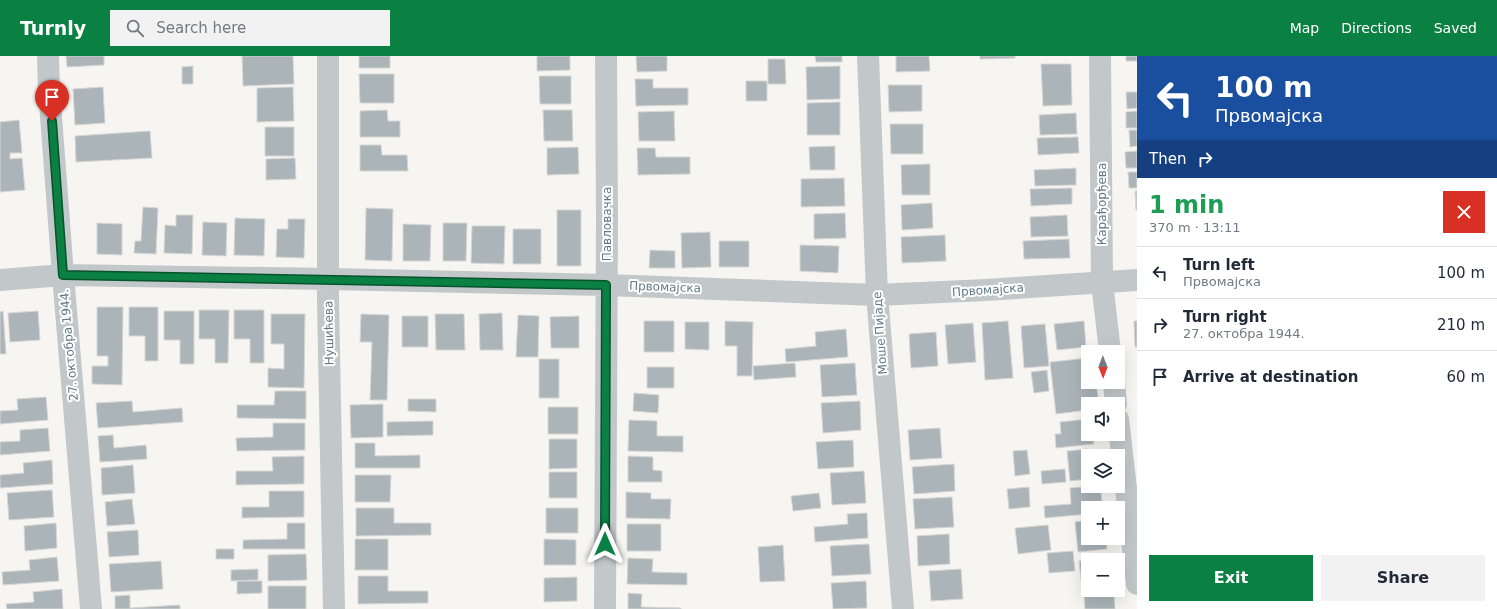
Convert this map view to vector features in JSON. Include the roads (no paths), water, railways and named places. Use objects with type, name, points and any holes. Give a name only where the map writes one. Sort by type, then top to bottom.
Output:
[{"type":"street","name":"27. октобра 1944.","points":[[48,56],[63,275],[92,609]]},
{"type":"street","name":"Нушићева","points":[[328,56],[328,316],[334,609]]},
{"type":"street","name":"Павловачка","points":[[605,609],[607,210],[606,56]]},
{"type":"street","name":"Моше Пијаде","points":[[868,56],[877,295],[903,609]]},
{"type":"street","name":"Карађорђева","points":[[1100,56],[1102,282],[1109,345]]},
{"type":"street","name":"Првомајска","points":[[0,280],[63,275],[329,279],[606,285],[877,295],[927,294],[1137,280]]},
{"type":"street","points":[[1121,441],[1137,584]]}]
